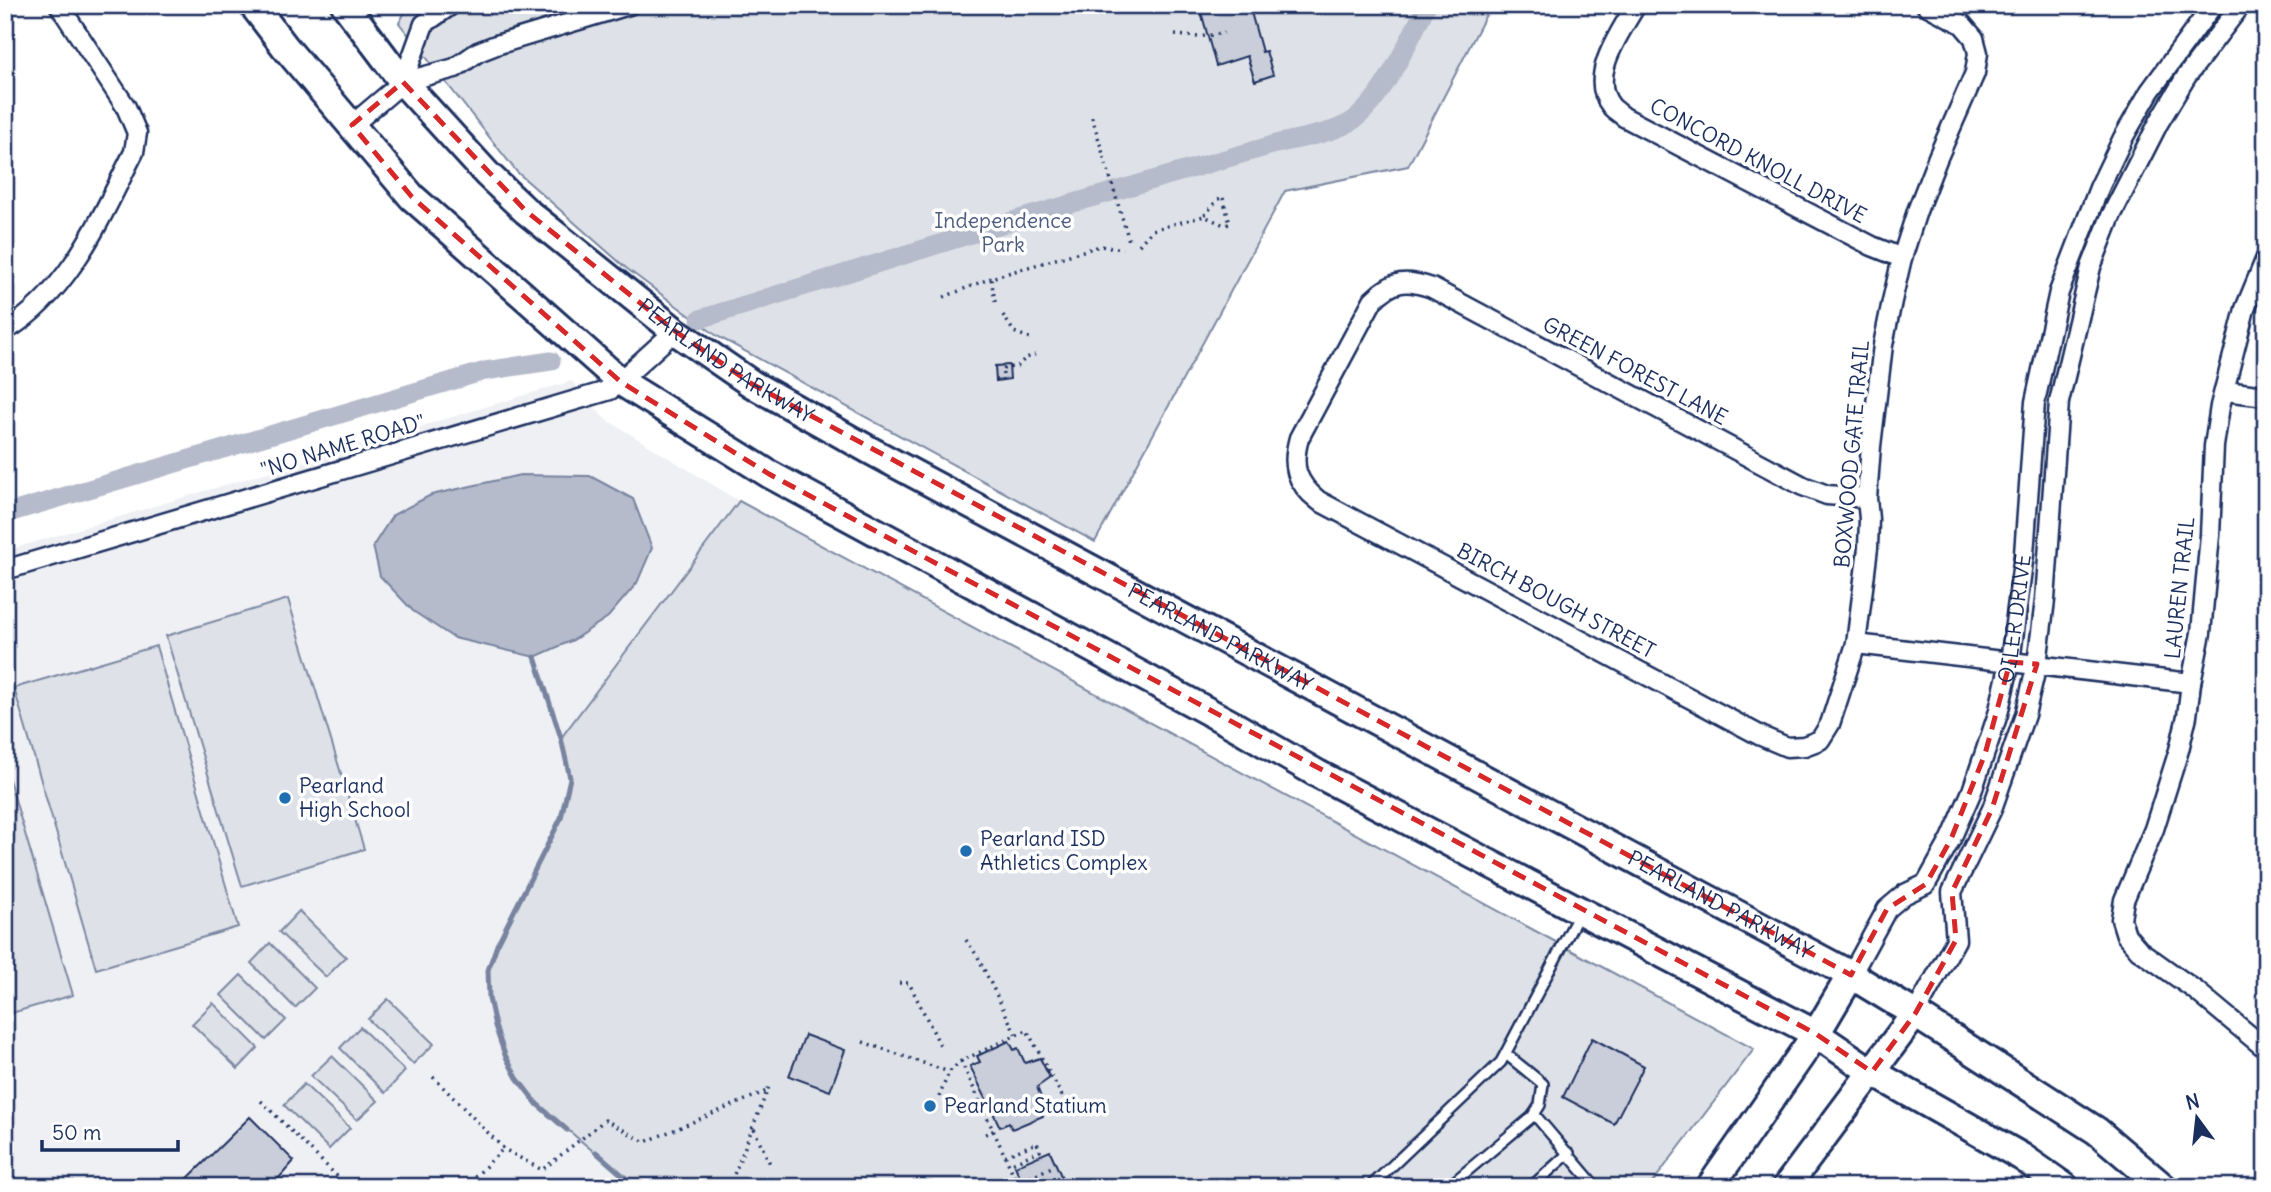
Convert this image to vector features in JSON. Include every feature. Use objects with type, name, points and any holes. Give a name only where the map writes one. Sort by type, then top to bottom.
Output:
[{"type":"main road","points":[[253,5],[412,197],[621,382],[769,474],[1236,726],[1318,774],[1816,1034],[1872,1072],[2022,1157],[2065,1187]]},
{"type":"main road","name":"PEARLAND PARKWAY","points":[[345,5],[403,82],[487,174],[526,211],[675,331],[752,384],[873,452],[1851,975],[1916,1013],[2096,1131],[2164,1187]]},
{"type":"main road","name":"OILER DRIVE","points":[[1710,1187],[1816,1034],[1851,975]]},
{"type":"main road","name":"OILER DRIVE","points":[[1786,1187],[1916,1013]]},
{"type":"street","points":[[5,331],[18,324],[49,294],[80,257],[134,152],[137,133],[126,107],[58,5]]},
{"type":"street","points":[[403,82],[424,24],[451,5]]},
{"type":"street","points":[[352,125],[403,82],[456,68],[478,52],[513,39],[629,5]]},
{"type":"street","name":"CONCORD KNOLL DRIVE","points":[[1636,5],[1607,59],[1603,77],[1604,91],[1611,106],[1624,117],[1872,246],[1902,258]]},
{"type":"street","name":"BOXWOOD GATE TRAIL","points":[[1804,746],[1820,740],[1830,724],[1856,644],[1868,548],[1867,498],[1883,345],[1902,258],[1938,157],[1975,73],[1978,53],[1974,38],[1962,24],[1926,5]]},
{"type":"street","name":"OILER DRIVE","points":[[1851,975],[1887,909],[1905,894],[1926,884],[1951,839],[1985,754],[2010,662],[2024,554],[2035,402],[2059,292],[2099,188],[2123,138],[2150,91],[2213,5]]},
{"type":"street","name":"OILER DRIVE","points":[[1916,1013],[1956,940],[1952,892],[1997,797],[2025,715],[2037,664],[2045,600],[2059,402],[2091,267],[2111,216],[2159,122],[2186,77],[2241,5]]},
{"type":"street","name":"LAUREN TRAIL","points":[[2266,258],[2245,309],[2231,356],[2214,446],[2210,535],[2201,633],[2187,716],[2154,829],[2124,900],[2121,919],[2126,935],[2139,950],[2203,997],[2266,1049]]},
{"type":"street","name":"GREEN FOREST LANE","points":[[1298,475],[1294,456],[1299,438],[1373,300],[1385,288],[1408,282],[1432,288],[1803,486],[1827,495],[1867,498]]},
{"type":"street","name":"\"NO NAME ROAD\"","points":[[5,570],[610,390],[675,331]]},
{"type":"street","points":[[2225,391],[2266,396]]},
{"type":"street","name":"BIRCH BOUGH STREET","points":[[1298,475],[1307,491],[1319,500],[1761,736],[1787,747],[1804,746]]},
{"type":"street","points":[[1856,644],[2191,683]]},
{"type":"lane","points":[[1370,1187],[1501,1062],[1579,912]]},
{"type":"lane","points":[[1448,1187],[1534,1114],[1540,1105],[1543,1084],[1506,1054]]},
{"type":"lane","points":[[1534,1114],[1595,1187]]},
{"type":"lane","points":[[1531,1187],[1569,1153]]},
{"type":"path","points":[[1175,35],[1199,37],[1224,33]]},
{"type":"path","points":[[1092,117],[1130,244]]},
{"type":"path","points":[[1139,245],[1152,230],[1204,216],[1218,199],[1223,198],[1230,224],[1224,225],[1204,216]]},
{"type":"path","points":[[944,297],[991,278],[1100,246],[1123,250]]},
{"type":"path","points":[[991,278],[995,302]]},
{"type":"path","points":[[1003,315],[1014,332],[1032,339]]},
{"type":"path","points":[[1003,374],[1002,369],[1017,366],[1026,358],[1035,355]]},
{"type":"path","points":[[966,940],[978,957],[1016,1035]]},
{"type":"path","points":[[899,983],[909,983],[940,1045]]},
{"type":"path","points":[[939,1097],[950,1072],[961,1060],[1027,1030],[1063,1098]]},
{"type":"path","points":[[863,1042],[950,1072]]},
{"type":"path","points":[[961,1060],[1018,1185],[1054,1166]]},
{"type":"path","points":[[433,1077],[504,1149],[542,1170],[605,1121],[645,1142],[767,1091]]},
{"type":"path","points":[[729,1187],[770,1084]]},
{"type":"path","points":[[261,1101],[348,1187]]},
{"type":"path","points":[[754,1129],[771,1166]]},
{"type":"path","points":[[985,1134],[995,1130]]},
{"type":"path","points":[[1005,1156],[1037,1143],[1040,1151],[1009,1164]]},
{"type":"path","points":[[465,1187],[504,1149]]},
{"type":"highlighted area","points":[[403,82],[526,211],[675,331],[752,384],[1851,975],[1887,909],[1926,884],[1951,839],[1985,754],[2010,662],[2037,664],[1992,809],[1952,892],[1956,940],[1915,1014],[1872,1072],[1816,1034],[769,474],[621,382],[412,197],[352,125]]},
{"type":"shaded area","name":"Pearland High School","points":[[572,381],[604,418],[739,501],[561,737],[570,778],[561,818],[497,945],[488,970],[489,998],[495,1026],[517,1078],[537,1104],[636,1187],[5,1187],[5,551]]},
{"type":"green space","name":"Independence Park","points":[[409,5],[1491,5],[1408,166],[1285,191],[1095,542],[717,336],[626,268],[517,172],[399,23]]},
{"type":"green space","name":"Pearland ISD Athletics Complex","points":[[739,501],[1754,1049],[1649,1187],[636,1187],[537,1104],[517,1078],[495,1026],[489,998],[488,970],[497,945],[561,818],[570,778],[561,738]]},
{"type":"green space","points":[[288,599],[364,849],[242,886],[166,636]]},
{"type":"green space","points":[[156,646],[238,927],[96,969],[14,688]]},
{"type":"green space","points":[[5,766],[73,995],[5,1015]]},
{"type":"green space","points":[[299,911],[346,957],[326,977],[279,932]]},
{"type":"green space","points":[[270,943],[315,988],[295,1008],[251,963]]},
{"type":"green space","points":[[241,975],[286,1020],[266,1040],[221,995]]},
{"type":"green space","points":[[388,999],[434,1044],[413,1064],[368,1019]]},
{"type":"green space","points":[[213,1003],[258,1048],[238,1069],[192,1024]]},
{"type":"green space","points":[[360,1027],[405,1071],[385,1093],[340,1048]]},
{"type":"green space","points":[[332,1056],[378,1101],[357,1120],[311,1076]]},
{"type":"green space","points":[[304,1084],[350,1128],[329,1149],[284,1105]]},
{"type":"water","points":[[520,475],[590,476],[633,499],[652,548],[637,583],[608,617],[573,640],[535,657],[454,638],[413,611],[380,576],[373,546],[393,515],[431,495]]},
{"type":"building","points":[[1211,5],[1249,5],[1262,52],[1266,51],[1273,75],[1255,81],[1247,56],[1216,66],[1200,8]]},
{"type":"building","points":[[1009,365],[1010,379],[996,381],[995,366]]},
{"type":"building","points":[[805,1035],[845,1050],[830,1091],[789,1076]]},
{"type":"building","points":[[1592,1038],[1644,1066],[1614,1124],[1563,1097]]},
{"type":"building","points":[[1009,1041],[1014,1050],[1018,1048],[1025,1063],[1040,1058],[1050,1078],[1037,1087],[1042,1100],[1037,1104],[1043,1116],[1012,1129],[1009,1123],[1000,1127],[970,1066],[980,1062],[977,1056]]},
{"type":"building","points":[[250,1117],[294,1161],[271,1187],[179,1187]]},
{"type":"building","points":[[1050,1151],[1066,1187],[1024,1187],[1015,1166]]},
{"type":"waterway","points":[[700,319],[1019,219],[1340,127],[1361,114],[1372,102],[1403,52],[1427,5]]},
{"type":"waterway","points":[[5,514],[485,371],[551,361]]},
{"type":"waterway","points":[[535,657],[561,738],[570,778],[561,818],[497,945],[488,970],[489,998],[505,1055],[517,1078],[537,1104],[567,1130]]},
{"type":"waterway","points":[[596,1152],[636,1187]]},
{"type":"place","name":"Pearland High School","points":[[285,798]]},
{"type":"place","name":"Pearland ISD Athletics Complex","points":[[966,851]]},
{"type":"place","name":"Pearland Statium","points":[[930,1106]]}]
